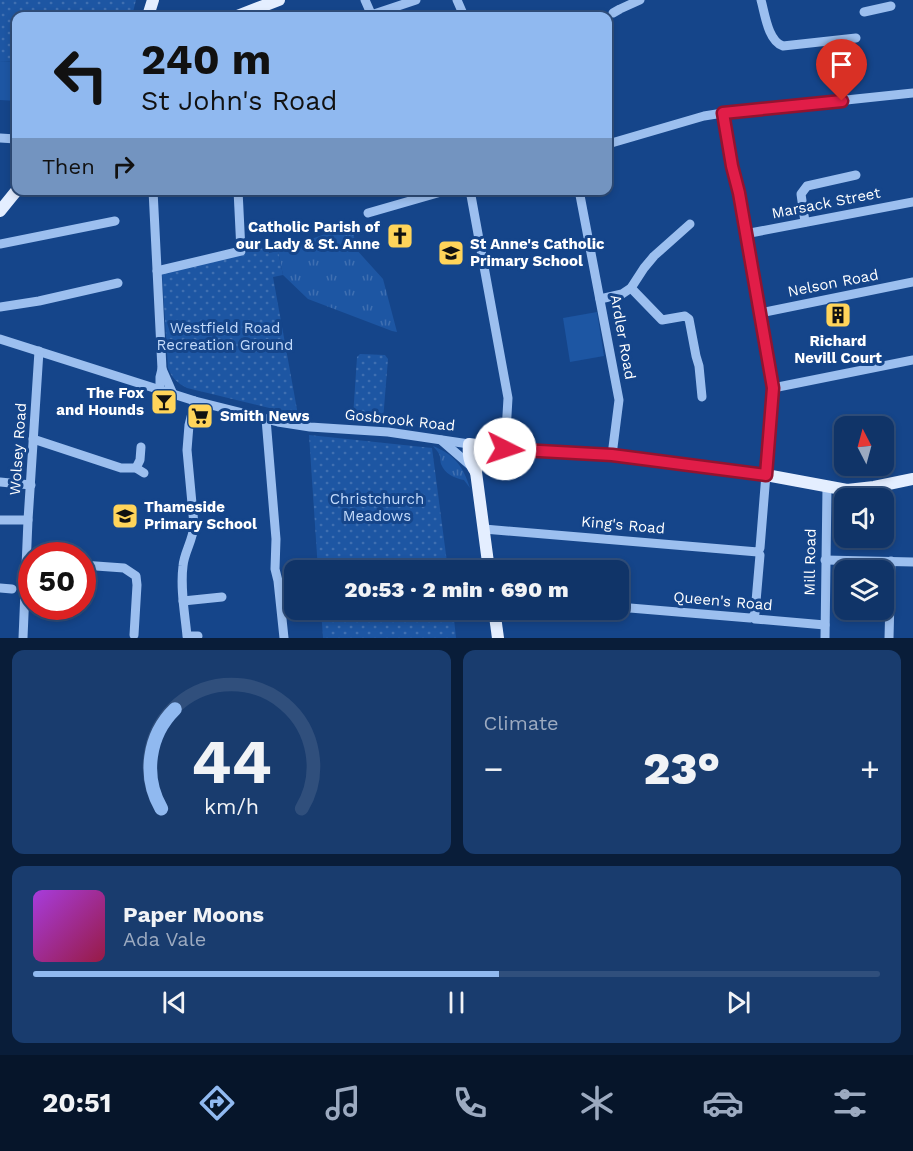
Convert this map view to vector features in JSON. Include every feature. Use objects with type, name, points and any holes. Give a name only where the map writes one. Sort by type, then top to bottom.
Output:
[{"type":"main road","points":[[248,12],[279,0]]},
{"type":"main road","points":[[0,211],[13,195]]},
{"type":"main road","points":[[474,444],[473,469],[488,560]]},
{"type":"main road","name":"Gosbrook Road","points":[[474,444],[505,449],[612,455],[766,475],[847,490],[913,479]]},
{"type":"main road","points":[[496,620],[498,638]]},
{"type":"street","points":[[382,12],[416,0]]},
{"type":"street","points":[[616,8],[640,0]]},
{"type":"street","points":[[760,0],[771,36],[777,44],[783,46],[852,38],[848,28]]},
{"type":"street","points":[[864,12],[891,6]]},
{"type":"street","points":[[612,143],[704,116],[913,93]]},
{"type":"street","points":[[723,113],[773,388],[753,617]]},
{"type":"street","points":[[805,222],[801,195],[807,186],[856,175]]},
{"type":"street","points":[[153,195],[162,369],[160,390]]},
{"type":"street","points":[[158,271],[242,251],[237,195]]},
{"type":"street","points":[[368,213],[431,195]]},
{"type":"street","points":[[471,195],[508,398],[505,449]]},
{"type":"street","name":"Ardler Road","points":[[580,195],[619,400],[612,455]]},
{"type":"street","name":"Marsack Street","points":[[745,234],[913,202]]},
{"type":"street","points":[[0,244],[115,221]]},
{"type":"street","points":[[600,299],[622,294],[631,288],[654,256],[690,224]]},
{"type":"street","name":"Nelson Road","points":[[760,314],[913,282]]},
{"type":"street","points":[[0,307],[39,301],[118,283]]},
{"type":"street","points":[[631,288],[662,320],[685,316],[689,319],[702,397]]},
{"type":"street","name":"Gosbrook Road","points":[[0,339],[195,401],[266,419],[310,427],[382,431],[474,444]]},
{"type":"street","name":"Wolsey Road","points":[[28,542],[39,351]]},
{"type":"street","points":[[773,388],[913,360]]},
{"type":"street","points":[[162,369],[173,394]]},
{"type":"street","points":[[690,376],[700,375]]},
{"type":"street","points":[[187,636],[183,601],[183,564],[193,536],[194,525],[187,450],[189,425],[195,401]]},
{"type":"street","points":[[266,419],[276,539],[275,569],[289,638]]},
{"type":"street","points":[[33,439],[121,468],[140,471],[141,447]]},
{"type":"street","points":[[441,440],[473,469]]},
{"type":"street","points":[[0,482],[31,485]]},
{"type":"street","name":"Mill Road","points":[[825,638],[827,487]]},
{"type":"street","points":[[0,520],[28,520]]},
{"type":"street","name":"King's Road","points":[[484,529],[758,552]]},
{"type":"street","points":[[825,560],[834,560]]},
{"type":"street","points":[[894,561],[913,562]]},
{"type":"street","points":[[96,566],[124,568],[136,576],[137,585],[131,630]]},
{"type":"street","points":[[0,588],[12,589]]},
{"type":"street","points":[[183,601],[209,603],[222,597]]},
{"type":"street","name":"Queen's Road","points":[[629,608],[825,625]]},
{"type":"street","name":"Wolsey Road","points":[[23,638],[28,620]]},
{"type":"street","points":[[889,620],[889,638]]},
{"type":"street","points":[[175,638],[198,636]]},
{"type":"green space","points":[[0,0],[136,0],[133,12],[12,12],[12,62],[0,61]]},
{"type":"green space","points":[[0,61],[12,62],[12,101],[0,100]]},
{"type":"green space","points":[[353,224],[355,248],[383,279],[397,332],[308,299],[283,275],[278,251]]},
{"type":"green space","name":"Westfield Road Recreation Ground","points":[[268,247],[269,253],[278,251],[283,275],[273,277],[298,415],[187,388],[175,380],[168,368],[162,273]]},
{"type":"green space","points":[[597,312],[604,356],[570,362],[563,318]]},
{"type":"green space","points":[[360,354],[385,355],[388,359],[383,420],[353,417],[357,357]]},
{"type":"green space","name":"Christchurch Meadows","points":[[309,435],[432,448],[447,560],[317,560]]},
{"type":"green space","points":[[433,446],[453,457],[464,473],[470,488],[464,480],[447,473],[441,464],[439,453]]},
{"type":"green space","points":[[322,620],[454,620],[456,638],[323,638]]},
{"type":"place","name":"Catholic Parish of our Lady & St. Anne","points":[[400,236]]},
{"type":"place","name":"St Anne's Catholic Primary School","points":[[451,253]]},
{"type":"place","name":"Richard Nevill Court","points":[[838,315]]},
{"type":"place","name":"The Fox and Hounds","points":[[164,402]]},
{"type":"place","name":"Smith News","points":[[200,416]]},
{"type":"place","name":"Thameside Primary School","points":[[125,516]]},
{"type":"route","points":[[505,449],[612,455],[766,475],[773,388],[723,113],[842,101]]}]
